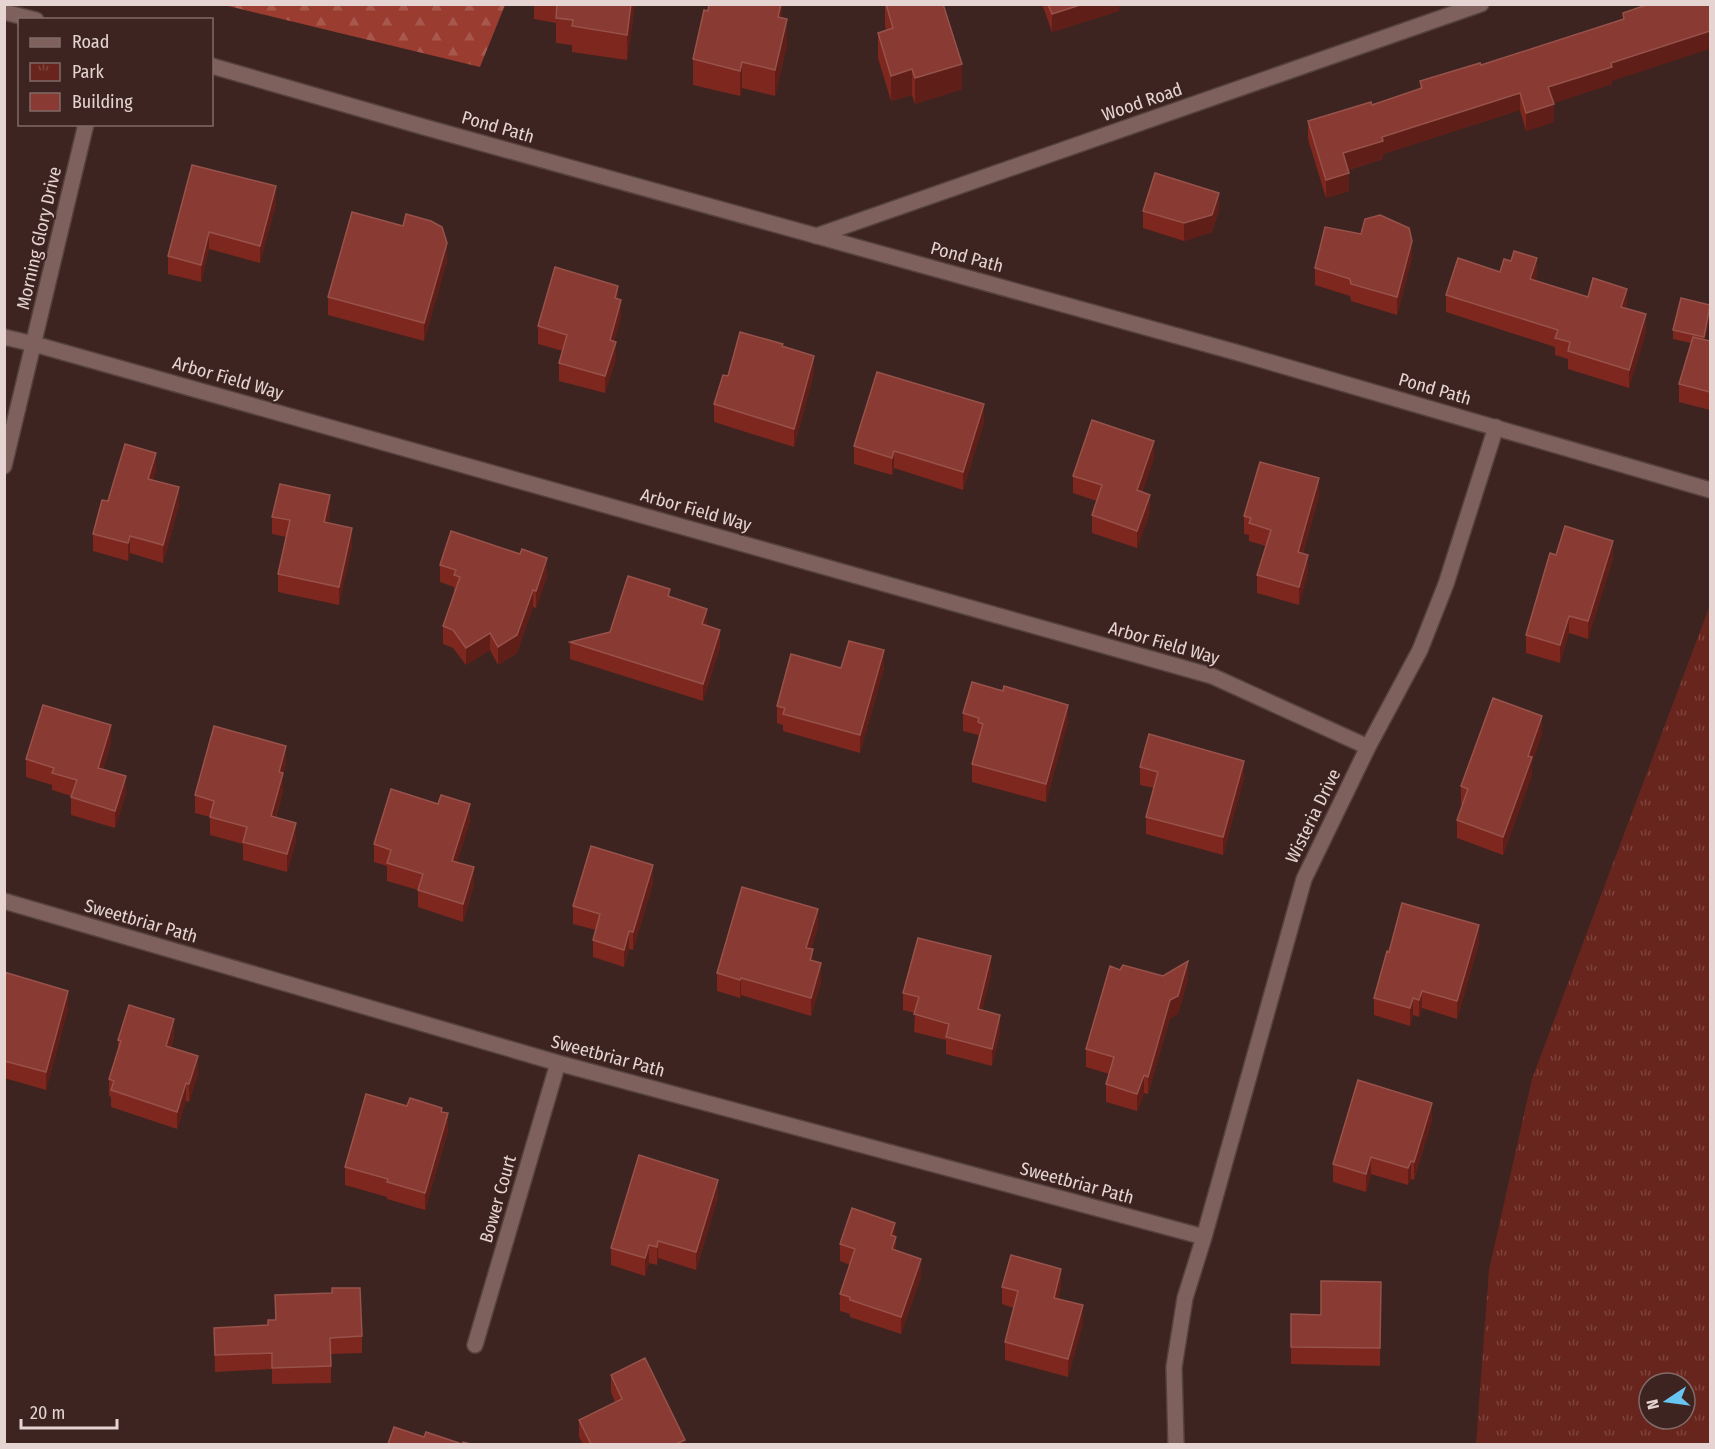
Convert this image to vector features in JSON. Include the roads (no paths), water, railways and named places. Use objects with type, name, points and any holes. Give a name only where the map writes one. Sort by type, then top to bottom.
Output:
[{"type":"street","name":"Wood Road","points":[[816,236],[1481,4]]},
{"type":"street","points":[[4,12],[28,18]]},
{"type":"street","name":"Pond Path","points":[[213,66],[1235,352],[1710,490]]},
{"type":"street","name":"Morning Glory Drive","points":[[4,466],[86,126]]},
{"type":"street","name":"Arbor Field Way","points":[[4,337],[1212,676],[1368,747]]},
{"type":"street","name":"Wisteria Drive","points":[[1176,1444],[1174,1367],[1185,1298],[1304,879],[1368,747],[1420,650],[1446,584],[1496,427]]},
{"type":"street","name":"Sweetbriar Path","points":[[4,901],[558,1063],[1204,1237]]},
{"type":"street","name":"Bower Court","points":[[475,1346],[558,1063]]}]
